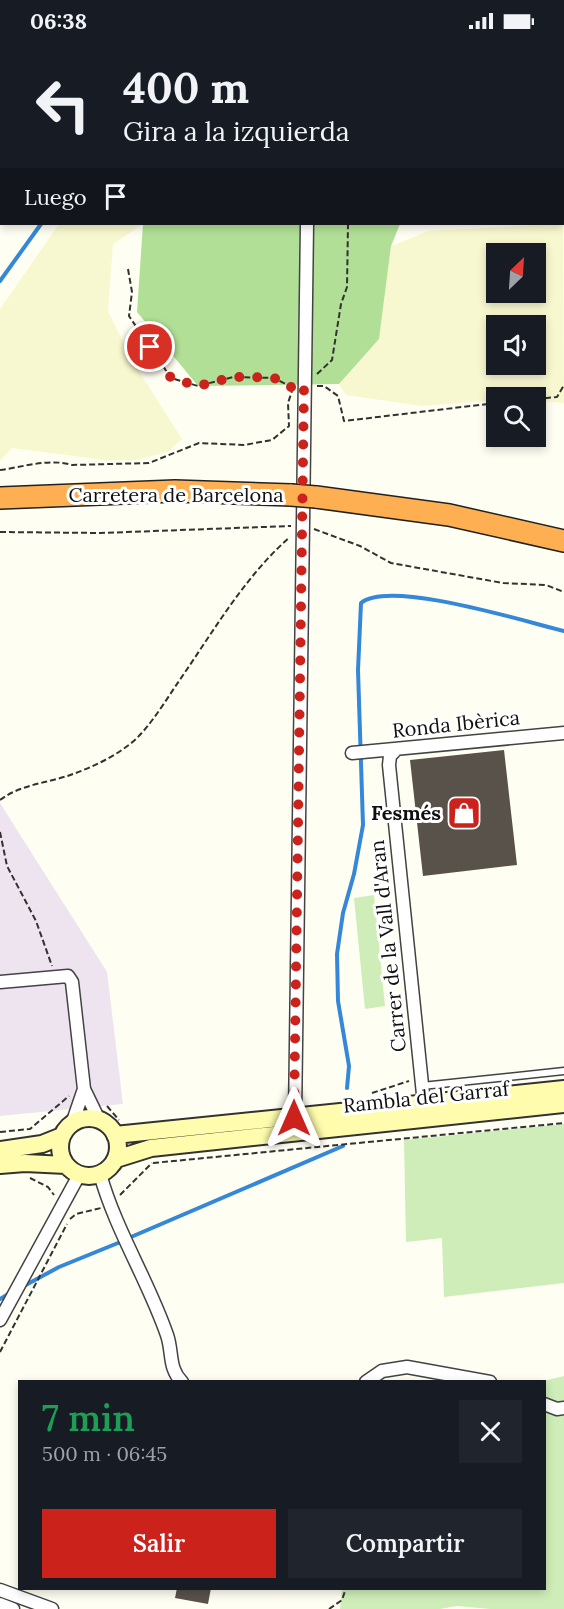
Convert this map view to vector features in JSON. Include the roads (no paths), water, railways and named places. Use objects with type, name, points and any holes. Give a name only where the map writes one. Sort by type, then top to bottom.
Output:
[{"type":"highway","name":"Carretera de Barcelona","points":[[0,498],[175,491],[291,495],[449,515],[564,541]]},
{"type":"street","points":[[294,1118],[308,225]]},
{"type":"street","name":"Ronda Ibèrica","points":[[352,753],[395,751],[564,733]]},
{"type":"street","name":"Carrer de la Vall d'Aran","points":[[395,751],[390,756],[389,765],[424,1104]]},
{"type":"street","points":[[0,982],[62,976],[72,982],[84,1089],[60,1151],[72,1170],[62,1206],[0,1320]]},
{"type":"street","points":[[84,1089],[116,1134],[118,1147],[116,1159]]},
{"type":"street","name":"Rambla del Garraf","points":[[100,1174],[109,1169],[116,1159],[151,1156],[424,1104],[564,1089]]},
{"type":"street","name":"Rambla del Garraf","points":[[116,1134],[294,1118],[345,1120],[564,1104]]},
{"type":"street","points":[[0,1150],[42,1144],[85,1118],[102,1112]]},
{"type":"street","points":[[0,1165],[25,1163],[100,1174],[109,1206],[168,1337],[174,1373],[180,1380]]},
{"type":"street","points":[[369,1380],[382,1371],[407,1367],[479,1380]]},
{"type":"street","points":[[546,1405],[556,1409],[564,1408]]},
{"type":"street","points":[[0,1590],[52,1609]]},
{"type":"street","points":[[0,1604],[13,1609]]},
{"type":"lane","name":"Rambla del Garraf","points":[[422,1083],[564,1071]]},
{"type":"waterway","points":[[0,281],[40,225]]},
{"type":"waterway","points":[[347,1088],[349,1066],[338,1001],[337,954],[343,913],[354,874],[363,825],[358,670],[361,603],[376,597],[400,596],[428,599],[564,631]]},
{"type":"waterway","points":[[131,1237],[343,1146]]},
{"type":"waterway","points":[[22,1287],[59,1267],[118,1243]]},
{"type":"waterway","points":[[0,1299],[10,1293]]},
{"type":"place","name":"Fesmés","points":[[464,813]]}]
